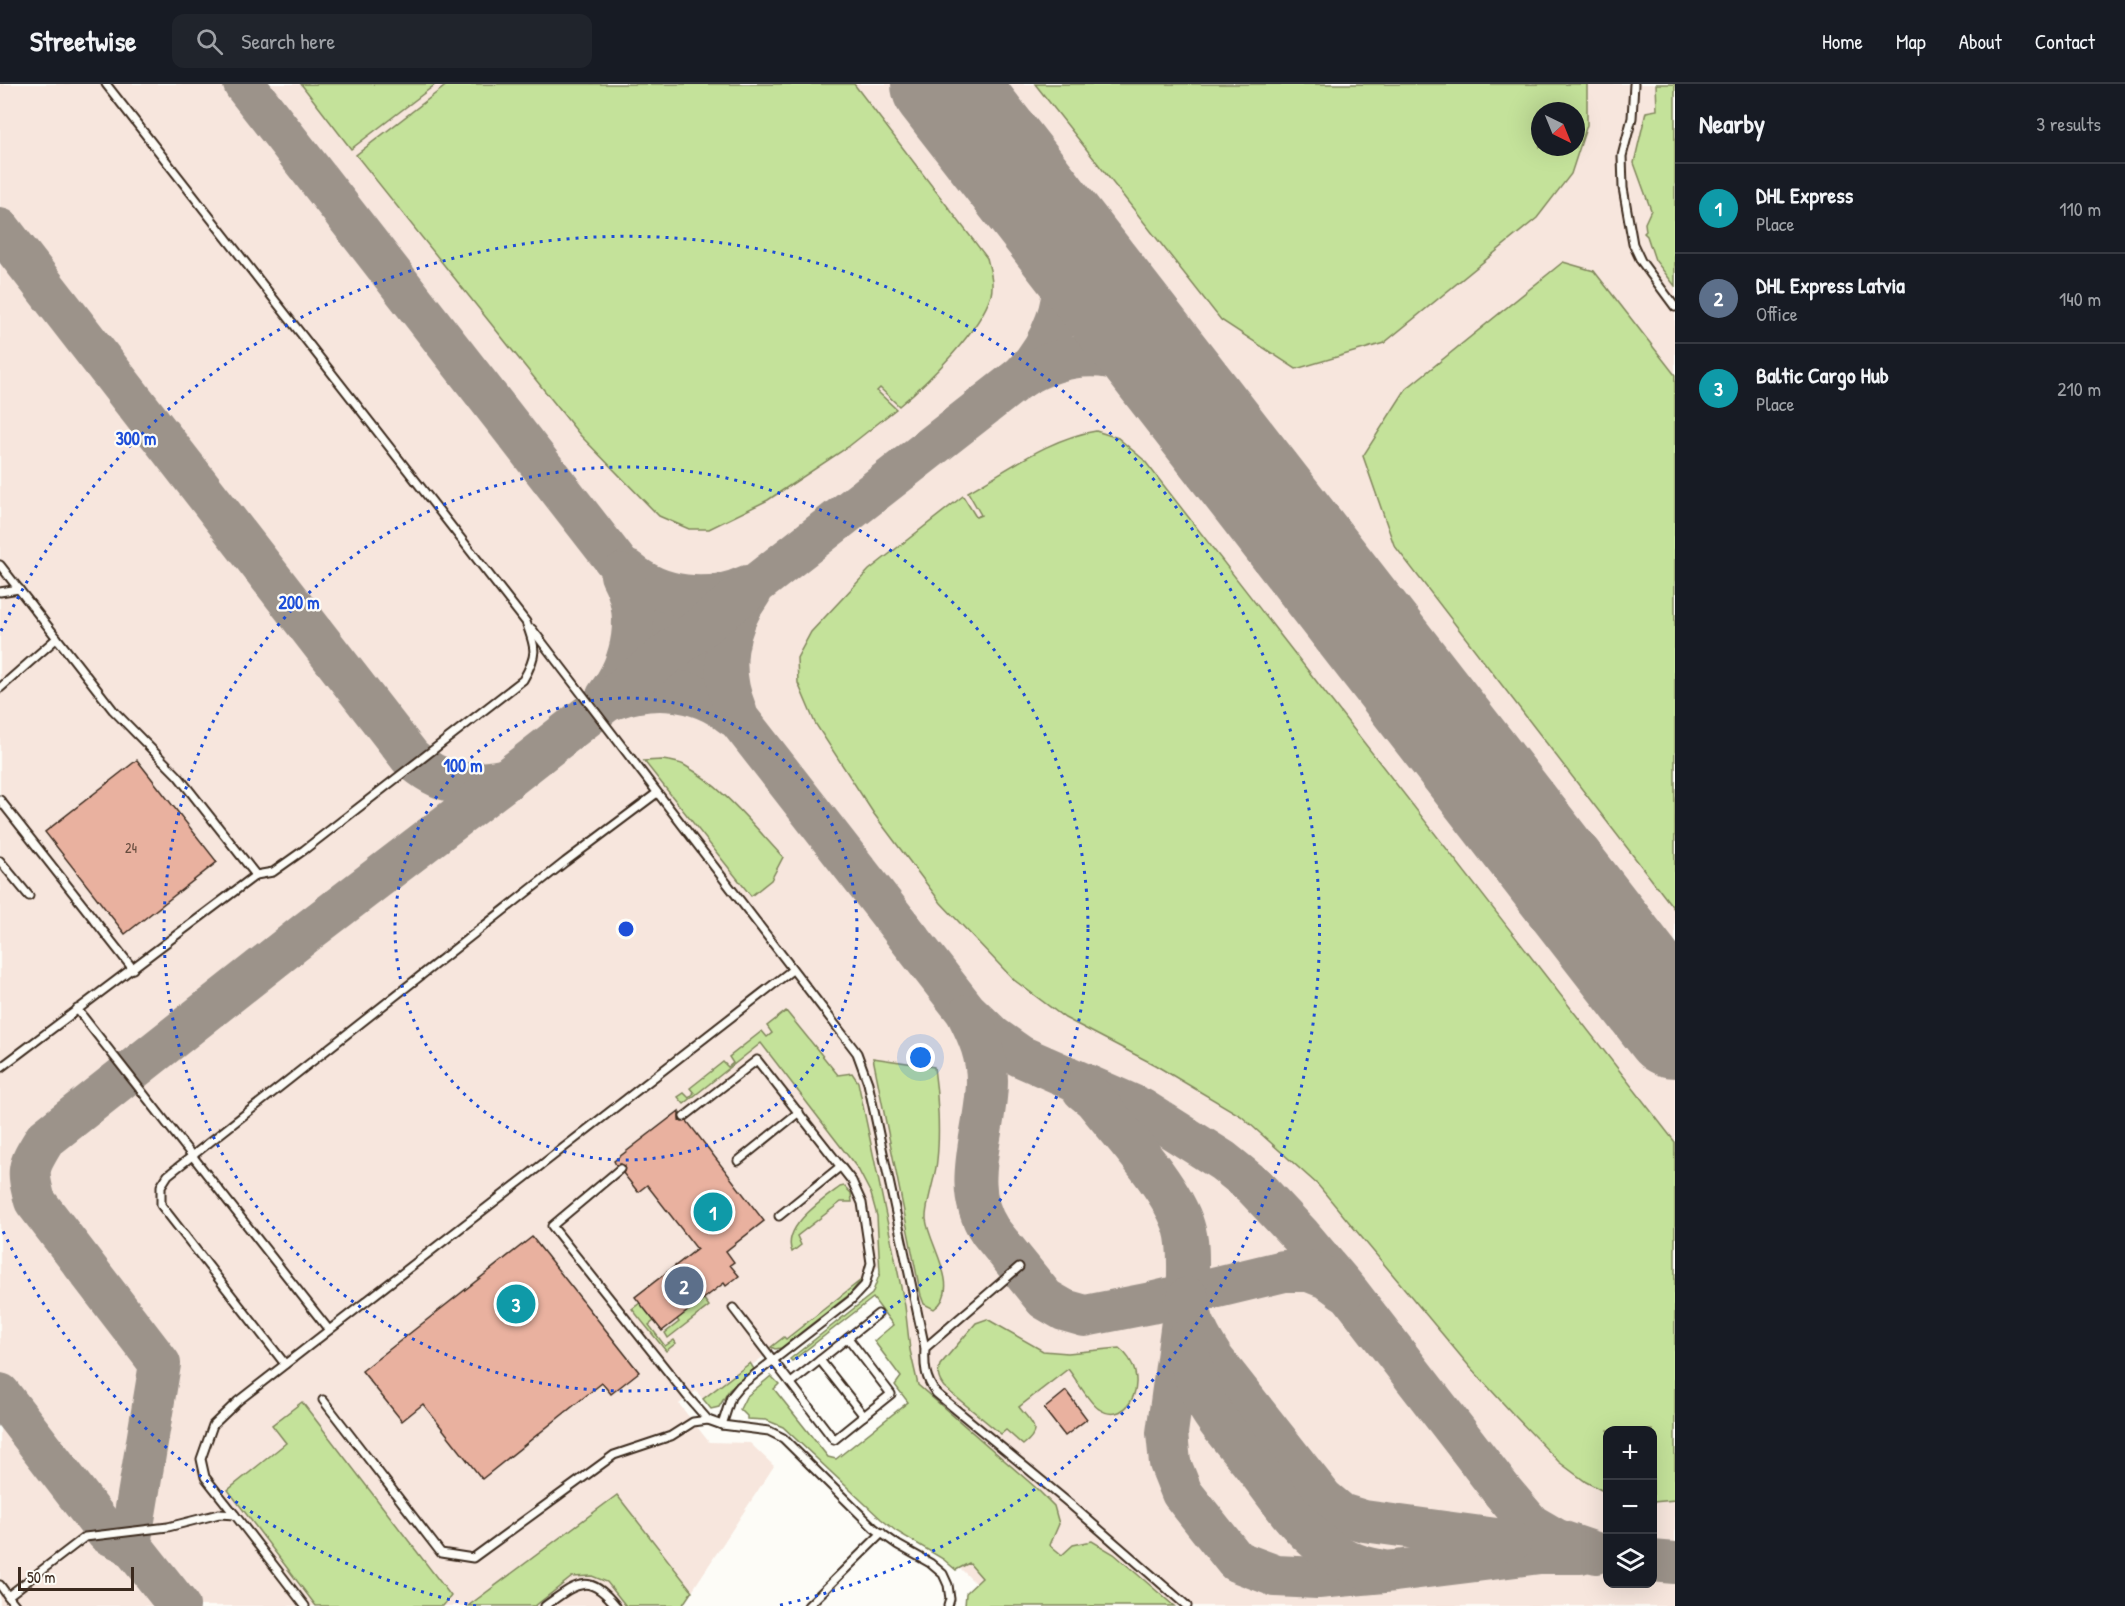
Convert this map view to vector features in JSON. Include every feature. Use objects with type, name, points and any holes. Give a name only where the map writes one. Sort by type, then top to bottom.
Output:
[{"type":"lane","points":[[106,84],[526,622],[857,1053],[864,1070],[925,1348],[924,1368],[927,1382],[1186,1606]]},
{"type":"lane","points":[[1634,84],[1632,118],[1622,156],[1623,188],[1633,244],[1641,261],[1675,307]]},
{"type":"lane","points":[[0,565],[113,710],[178,776],[256,875]]},
{"type":"lane","points":[[0,592],[19,589]]},
{"type":"lane","points":[[0,1068],[256,875],[273,872],[304,850],[523,680],[532,665],[535,646],[526,622]]},
{"type":"lane","points":[[0,688],[57,638]]},
{"type":"lane","points":[[285,1364],[161,1205],[161,1186],[168,1175],[657,793]]},
{"type":"lane","points":[[0,800],[133,969]]},
{"type":"lane","points":[[0,861],[29,896]]},
{"type":"lane","points":[[304,1606],[205,1477],[201,1460],[213,1425],[238,1401],[285,1364],[792,970]]},
{"type":"lane","points":[[77,1009],[329,1330]]},
{"type":"lane","points":[[684,1117],[757,1060],[852,1180],[862,1203],[871,1263],[865,1285],[851,1299],[741,1386],[731,1397],[722,1425]]},
{"type":"lane","points":[[738,1161],[799,1112]]},
{"type":"lane","points":[[779,1216],[841,1166]]},
{"type":"lane","points":[[620,1169],[552,1226],[708,1420]]},
{"type":"lane","points":[[925,1348],[1019,1267]]},
{"type":"lane","points":[[733,1308],[834,1440],[891,1395],[848,1338]]},
{"type":"lane","points":[[791,1383],[878,1314]]},
{"type":"lane","points":[[820,1360],[864,1416]]},
{"type":"lane","points":[[323,1400],[441,1553],[473,1558],[614,1455],[671,1437],[693,1422],[708,1420],[722,1425],[769,1431],[783,1438],[882,1533],[930,1563],[943,1574],[948,1585],[950,1599],[948,1606]]},
{"type":"lane","points":[[8,1596],[85,1537],[168,1527],[219,1514],[235,1515]]},
{"type":"lane","points":[[808,1606],[882,1533]]},
{"type":"lane","points":[[545,1606],[573,1585],[588,1583],[605,1593],[616,1606]]},
{"type":"lane","points":[[0,1585],[16,1606]]},
{"type":"shaded area","points":[[0,84],[1675,84],[1675,1606],[975,1606],[978,1586],[946,1554],[882,1264],[705,1402],[696,1391],[679,1404],[709,1442],[750,1443],[774,1466],[682,1606],[0,1606]]},
{"type":"green space","points":[[301,84],[436,84],[351,149]]},
{"type":"green space","points":[[448,84],[854,84],[987,258],[992,281],[991,295],[985,309],[965,340],[924,384],[899,406],[880,388],[877,391],[896,409],[848,447],[768,500],[709,529],[689,529],[659,516],[580,435],[356,155]]},
{"type":"green space","points":[[1035,84],[1587,84],[1585,131],[1585,102],[1531,102],[1531,156],[1577,156],[1571,174],[1537,218],[1384,343],[1296,369],[1221,320]]},
{"type":"green space","points":[[1656,84],[1675,84],[1675,286],[1655,260],[1644,233],[1645,223],[1651,210],[1634,163],[1646,112],[1657,110]]},
{"type":"green space","points":[[1563,262],[1594,271],[1675,375],[1675,910],[1394,545],[1363,456],[1406,389]]},
{"type":"green space","points":[[1096,431],[1118,438],[1144,460],[1675,1142],[1675,1500],[1657,1502],[1657,1426],[1603,1426],[1603,1491],[1586,1482],[1559,1462],[1469,1366],[1318,1185],[1241,1116],[1155,1065],[1065,1018],[1014,980],[941,903],[874,814],[815,723],[798,683],[797,658],[811,632],[869,570],[963,496],[976,517],[981,515],[968,492],[1045,448]]},
{"type":"green space","points":[[662,760],[684,765],[711,784],[737,807],[783,857],[771,880],[751,896],[644,761]]},
{"type":"green space","points":[[786,1011],[838,1075],[852,1073],[858,1082],[905,1306],[910,1350],[918,1385],[1054,1506],[1059,1524],[1050,1545],[1062,1555],[1073,1545],[1092,1541],[1114,1554],[1174,1606],[965,1606],[966,1593],[982,1578],[969,1563],[956,1570],[943,1559],[896,1531],[783,1427],[766,1420],[747,1419],[740,1409],[746,1397],[771,1376],[779,1384],[774,1389],[828,1457],[836,1459],[908,1402],[895,1385],[901,1377],[874,1341],[893,1325],[873,1298],[792,1361],[790,1359],[872,1294],[880,1273],[877,1216],[871,1194],[858,1169],[761,1043],[684,1104],[678,1097],[684,1093],[689,1098],[694,1093],[690,1088],[723,1062],[728,1067],[733,1063],[729,1057],[762,1031],[767,1037],[772,1033],[767,1026]]},
{"type":"green space","points":[[873,1058],[934,1067],[937,1090],[938,1149],[926,1219],[942,1267],[945,1290],[942,1300],[934,1309],[924,1304],[921,1296]]},
{"type":"green space","points":[[844,1186],[851,1193],[852,1202],[841,1202],[797,1236],[801,1245],[792,1252],[790,1243],[798,1224],[815,1206]]},
{"type":"green space","points":[[861,1280],[850,1294],[781,1348],[771,1347],[784,1337],[786,1339]]},
{"type":"green space","points":[[703,1298],[709,1306],[668,1338],[665,1333],[679,1322],[677,1319]]},
{"type":"green space","points":[[640,1303],[654,1321],[649,1325],[665,1346],[674,1340],[676,1343],[666,1351],[632,1309]]},
{"type":"green space","points":[[987,1319],[1043,1351],[1068,1353],[1119,1348],[1129,1359],[1135,1372],[1136,1384],[1128,1406],[1120,1412],[1110,1413],[1099,1409],[1087,1397],[1068,1369],[1019,1407],[1031,1422],[1034,1430],[1033,1435],[1023,1445],[1006,1430],[1001,1434],[944,1387],[939,1376],[940,1365],[976,1323]]},
{"type":"green space","points":[[750,1363],[754,1369],[729,1390],[719,1407],[711,1409],[703,1399]]},
{"type":"green space","points":[[302,1402],[451,1596],[443,1606],[316,1606],[228,1490],[286,1443],[272,1425]]},
{"type":"green space","points":[[617,1495],[692,1591],[682,1606],[626,1606],[607,1582],[592,1576],[572,1577],[535,1606],[468,1606]]},
{"type":"building","points":[[137,760],[217,862],[125,934],[45,832]]},
{"type":"building","points":[[679,1111],[679,1120],[687,1121],[764,1221],[726,1251],[734,1262],[730,1265],[739,1276],[726,1286],[724,1283],[662,1331],[635,1297],[697,1249],[647,1185],[638,1192],[623,1173],[625,1166],[616,1165],[614,1161]]},
{"type":"building","points":[[532,1237],[639,1372],[611,1394],[602,1383],[482,1479],[423,1404],[402,1421],[362,1371]]},
{"type":"building","points":[[1066,1391],[1087,1419],[1065,1436],[1044,1409]]},
{"type":"taxiway","points":[[244,84],[966,1011],[993,1037],[1020,1056],[1141,1109],[1223,1161],[1254,1186],[1301,1236],[1350,1294],[1531,1525],[1555,1539],[1596,1553]]},
{"type":"taxiway","points":[[1019,379],[1031,366],[1050,337],[1061,304],[1063,287],[1059,253],[1038,206]]},
{"type":"taxiway","points":[[0,229],[410,757],[432,774],[455,782],[479,783],[507,779]]},
{"type":"taxiway","points":[[179,1606],[130,1544],[160,1364],[35,1201],[30,1181],[30,1168],[45,1139],[307,932],[507,779],[1018,379],[1042,367],[1066,359],[1088,356],[1111,358],[1132,364],[1153,374],[1174,388],[1193,406]]},
{"type":"taxiway","points":[[628,571],[655,587],[685,595],[716,595],[747,586]]},
{"type":"taxiway","points":[[607,696],[624,668],[632,637],[631,605],[628,590],[621,575]]},
{"type":"taxiway","points":[[736,711],[728,680],[727,649],[735,620],[751,592]]},
{"type":"taxiway","points":[[612,699],[643,691],[674,691],[705,699],[732,715]]},
{"type":"taxiway","points":[[968,1015],[982,1047],[987,1072],[986,1100],[975,1177],[976,1195],[981,1213],[990,1231],[1045,1299],[1064,1310],[1085,1316],[1151,1303],[1284,1271],[1309,1271],[1329,1279],[1344,1290]]},
{"type":"taxiway","points":[[1083,1090],[1094,1099],[1157,1178],[1178,1211],[1186,1233],[1188,1277],[1167,1433],[1170,1463],[1182,1493],[1236,1561],[1276,1576],[1318,1578],[1540,1553],[1580,1553]]},
{"type":"taxiway","points":[[1188,1298],[1196,1330],[1213,1359],[1323,1499],[1341,1514],[1364,1521],[1511,1541]]},
{"type":"taxiway","points":[[1186,1341],[1194,1374],[1208,1406],[1292,1515],[1322,1545],[1339,1556],[1358,1565],[1379,1570]]},
{"type":"taxiway","points":[[0,1394],[107,1533],[130,1544]]},
{"type":"taxiway","points":[[1657,1561],[1675,1563]]},
{"type":"runway","points":[[943,84],[1675,1026]]},
{"type":"place","name":"DHL Express","points":[[713,1212]]},
{"type":"place","name":"DHL Express Latvia","points":[[684,1286]]},
{"type":"place","name":"Baltic Cargo Hub","points":[[516,1304]]}]
